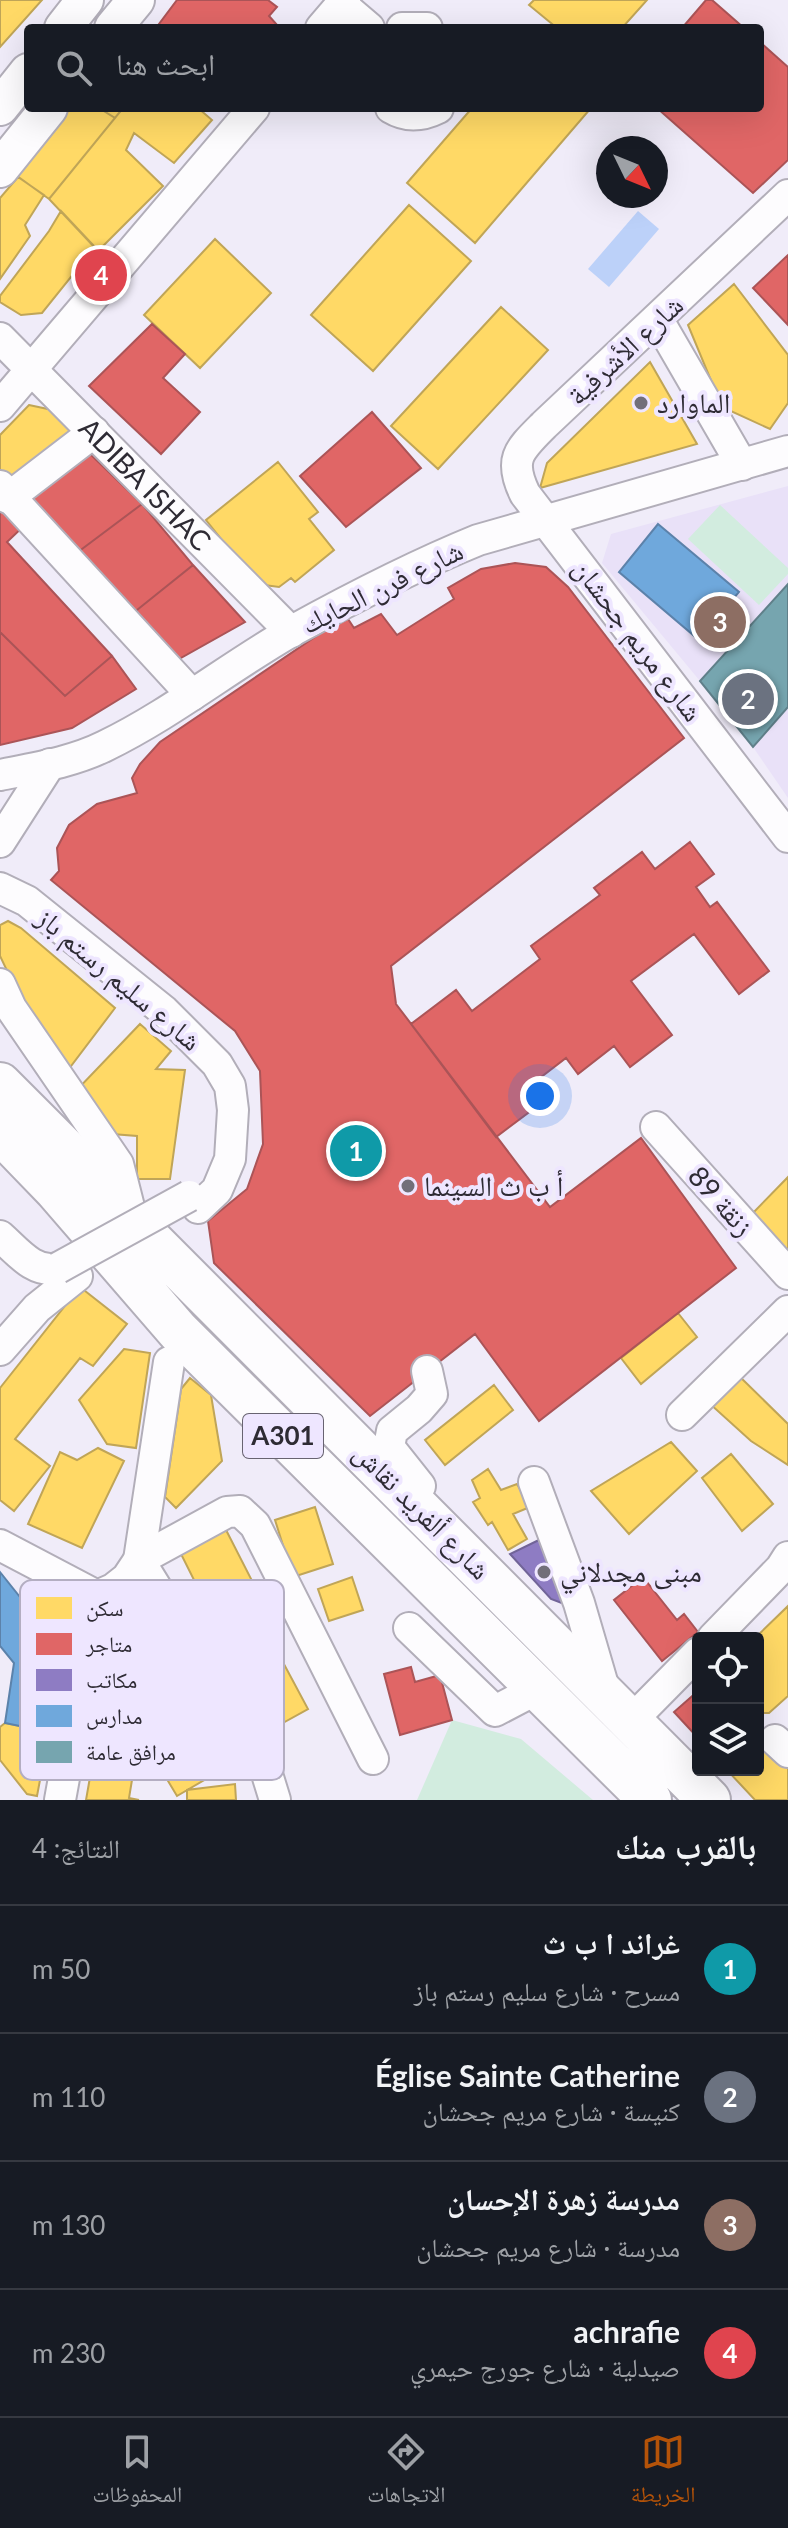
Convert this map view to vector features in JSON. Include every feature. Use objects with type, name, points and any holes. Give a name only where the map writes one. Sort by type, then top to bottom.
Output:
[{"type":"highway","name":"شارع ألفريد نقاش","points":[[0,1084],[96,1185],[464,1554],[606,1716],[709,1800]]},
{"type":"highway","name":"شارع ألفريد نقاش","points":[[0,1132],[56,1190],[178,1331],[537,1689],[606,1716]]},
{"type":"highway","name":"A301","points":[[606,1716],[650,1800]]},
{"type":"main road","points":[[66,24],[85,0]]},
{"type":"main road","points":[[116,24],[136,0]]},
{"type":"main road","points":[[0,107],[24,77]]},
{"type":"main road","points":[[0,169],[46,112]]},
{"type":"street","points":[[324,24],[343,2],[365,24]]},
{"type":"street","points":[[0,406],[251,112]]},
{"type":"street","points":[[404,112],[413,115],[430,112]]},
{"type":"street","name":"شارع الأشرفية","points":[[546,520],[525,494],[518,478],[515,464],[521,448],[788,195]]},
{"type":"street","points":[[658,320],[742,465]]},
{"type":"street","name":"ADIBA ISHAC","points":[[0,338],[291,632]]},
{"type":"street","points":[[94,432],[4,492],[192,695]]},
{"type":"street","name":"شارع فرن الحايك","points":[[0,775],[104,747],[291,632],[431,559],[478,540],[788,451]]},
{"type":"street","name":"شارع مريم جحشان","points":[[546,520],[615,629],[788,837]]},
{"type":"street","points":[[0,838],[50,764]]},
{"type":"street","name":"شارع سليم رستم باز","points":[[0,888],[27,901],[164,1011],[217,1064],[230,1086],[233,1110],[230,1159],[234,1180],[56,1277],[0,1350]]},
{"type":"street","name":"شارع سليم رستم باز","points":[[0,897],[11,910],[151,1023],[204,1077],[212,1094],[218,1122],[212,1170],[194,1202]]},
{"type":"street","points":[[0,984],[11,1008],[118,1164],[132,1219]]},
{"type":"street","name":"زنقة 89","points":[[656,1127],[788,1274]]},
{"type":"street","points":[[0,1236],[56,1277]]},
{"type":"street","points":[[682,1415],[788,1311]]},
{"type":"street","points":[[151,1580],[139,1560],[169,1362]]},
{"type":"street","points":[[427,1371],[432,1394],[392,1431],[389,1447],[452,1523],[464,1554]]},
{"type":"street","points":[[534,1482],[579,1603],[606,1716],[692,1657]]},
{"type":"street","points":[[122,1580],[139,1560],[227,1512],[240,1511],[255,1525],[283,1580]]},
{"type":"street","points":[[0,1545],[67,1580]]},
{"type":"street","points":[[719,1632],[786,1566]]},
{"type":"street","points":[[284,1583],[373,1759]]},
{"type":"street","points":[[409,1628],[495,1711],[537,1689]]},
{"type":"street","points":[[60,1800],[64,1780]]},
{"type":"street","points":[[269,1780],[275,1800]]},
{"type":"shaded area","points":[[788,486],[788,798],[753,747],[602,563],[611,534]]},
{"type":"green space","points":[[720,505],[788,568],[788,574],[759,605],[688,539]]},
{"type":"green space","points":[[452,1720],[521,1739],[593,1800],[417,1800]]},
{"type":"water","points":[[638,211],[659,229],[609,287],[588,269]]},
{"type":"building: سكن","points":[[0,0],[42,0],[0,47]]},
{"type":"building: سكن","points":[[534,0],[647,0],[626,24],[552,24],[529,5]]},
{"type":"building: سكن","points":[[64,112],[105,112],[115,118],[49,199],[13,173]]},
{"type":"building: سكن","points":[[105,112],[120,112],[115,118]]},
{"type":"building: سكن","points":[[120,112],[203,112],[212,120],[174,163],[134,133],[126,150],[163,186],[98,251],[49,199]]},
{"type":"building: سكن","points":[[469,112],[588,112],[475,243],[407,183]]},
{"type":"building: سكن","points":[[18,177],[44,195],[25,225],[30,236],[0,279],[0,198]]},
{"type":"building: سكن","points":[[409,205],[471,261],[373,371],[311,315]]},
{"type":"building: سكن","points":[[61,211],[95,247],[42,313],[21,315],[0,302],[0,296]]},
{"type":"building: سكن","points":[[215,239],[271,293],[200,368],[144,315]]},
{"type":"building: سكن","points":[[734,284],[788,355],[788,403],[770,429],[722,407],[688,325]]},
{"type":"building: سكن","points":[[501,307],[548,350],[438,469],[391,426]]},
{"type":"building: سكن","name":"الماوارد","points":[[650,362],[697,444],[540,488],[547,463]]},
{"type":"building: سكن","points":[[29,405],[57,411],[82,434],[7,492],[0,475],[0,435]]},
{"type":"building: سكن","points":[[278,462],[318,512],[309,519],[334,550],[295,582],[291,578],[279,587],[257,584],[206,520]]},
{"type":"building: سكن","points":[[8,921],[21,928],[115,1008],[68,1070],[22,1002],[0,956],[0,925]]},
{"type":"building: سكن","points":[[140,1024],[171,1051],[156,1069],[185,1070],[170,1179],[137,1179],[137,1136],[99,1133],[71,1096]]},
{"type":"building: سكن","points":[[788,1177],[788,1252],[750,1216]]},
{"type":"building: سكن","points":[[80,1287],[127,1324],[93,1366],[80,1358],[15,1439],[50,1466],[14,1511],[0,1500],[0,1388]]},
{"type":"building: سكن","points":[[678,1313],[697,1337],[641,1384],[621,1358]]},
{"type":"building: سكن","points":[[124,1349],[150,1353],[136,1448],[107,1444],[79,1400]]},
{"type":"building: سكن","points":[[736,1373],[788,1424],[788,1465],[751,1441],[709,1403]]},
{"type":"building: سكن","points":[[190,1378],[211,1395],[222,1461],[176,1508],[165,1497],[181,1389]]},
{"type":"building: سكن","points":[[494,1385],[513,1410],[445,1465],[425,1440]]},
{"type":"building: سكن","points":[[671,1442],[697,1471],[629,1534],[591,1491]]},
{"type":"building: سكن","points":[[98,1448],[124,1461],[82,1548],[28,1524],[60,1452],[77,1460]]},
{"type":"building: سكن","points":[[731,1454],[773,1504],[742,1531],[702,1478]]},
{"type":"building: سكن","points":[[488,1469],[501,1490],[517,1484],[530,1507],[513,1514],[527,1539],[508,1550],[492,1522],[488,1525],[473,1502],[480,1498],[472,1480]]},
{"type":"building: سكن","points":[[315,1507],[333,1564],[293,1577],[275,1520]]},
{"type":"building: سكن","points":[[224,1526],[252,1580],[194,1580],[179,1550]]},
{"type":"building: سكن","points":[[352,1577],[363,1610],[329,1621],[318,1589]]},
{"type":"building: سكن","points":[[788,1606],[788,1696],[769,1713],[764,1713],[764,1632],[761,1632]]},
{"type":"building: سكن","points":[[284,1664],[308,1709],[284,1722]]},
{"type":"building: سكن","points":[[5,1723],[20,1726],[20,1780],[40,1780],[37,1796],[27,1794],[0,1760],[0,1727]]},
{"type":"building: سكن","points":[[764,1742],[788,1768],[788,1800],[755,1800],[733,1776],[764,1776]]},
{"type":"building: سكن","points":[[90,1780],[132,1780],[129,1798],[139,1800],[86,1800]]},
{"type":"building: سكن","points":[[167,1780],[204,1780],[177,1796]]},
{"type":"building: سكن","points":[[235,1784],[236,1800],[187,1800],[187,1790]]},
{"type":"building: متاجر","points":[[177,0],[268,0],[277,7],[269,16],[276,24],[159,24]]},
{"type":"building: متاجر","points":[[706,0],[712,0],[739,24],[685,24]]},
{"type":"building: متاجر","points":[[764,46],[788,67],[788,160],[753,193],[662,112],[764,112]]},
{"type":"building: متاجر","points":[[788,255],[788,325],[753,288]]},
{"type":"building: متاجر","points":[[152,324],[185,354],[163,378],[200,412],[161,454],[89,386]]},
{"type":"building: متاجر","points":[[372,412],[421,468],[346,527],[300,476]]},
{"type":"building: متاجر","points":[[86,450],[142,504],[70,558],[18,503]]},
{"type":"building: متاجر","points":[[13,504],[29,521],[7,542],[112,656],[65,696],[0,632],[0,512]]},
{"type":"building: متاجر","points":[[142,504],[193,565],[132,614],[70,558]]},
{"type":"building: متاجر","points":[[515,563],[546,567],[568,587],[684,738],[391,966],[396,1004],[550,1207],[641,1138],[736,1268],[539,1421],[475,1334],[370,1416],[214,1263],[208,1221],[247,1189],[263,1144],[260,1071],[235,1031],[51,880],[59,871],[57,848],[69,825],[97,804],[137,793],[132,778],[160,742],[346,616],[354,628],[381,614],[397,635],[454,599],[448,588],[481,569]]},
{"type":"building: متاجر","points":[[193,565],[245,622],[179,659],[132,614]]},
{"type":"building: متاجر","points":[[0,632],[65,696],[112,656],[136,689],[72,728],[0,745]]},
{"type":"building: متاجر","points":[[690,842],[714,874],[696,887],[710,907],[717,902],[769,971],[739,994],[694,934],[631,981],[672,1035],[630,1067],[614,1046],[578,1074],[566,1058],[527,1088],[540,1104],[496,1137],[411,1024],[456,990],[472,1011],[540,959],[531,946],[600,895],[594,888],[642,852],[655,869]]},
{"type":"building: متاجر","points":[[643,1577],[677,1620],[684,1614],[698,1632],[692,1632],[692,1637],[662,1661],[614,1600]]},
{"type":"building: متاجر","points":[[411,1667],[415,1682],[440,1675],[452,1720],[400,1735],[384,1674]]},
{"type":"building: متاجر","points":[[692,1696],[692,1732],[674,1712]]},
{"type":"building: مكاتب","name":"مبنى مجدلاني","points":[[543,1538],[567,1605],[551,1599],[510,1554]]},
{"type":"building: مدارس","points":[[658,524],[739,592],[699,640],[619,572]]},
{"type":"building: مدارس","points":[[0,1572],[20,1597],[20,1726],[5,1723],[14,1663],[0,1646]]},
{"type":"building: مرافق عامة","points":[[788,584],[788,707],[753,747],[700,681]]},
{"type":"place","name":"achrafie","points":[[101,275]]},
{"type":"place","name":"الماوارد","points":[[641,403]]},
{"type":"place","name":"مدرسة زهرة الإحسان","points":[[720,622]]},
{"type":"place","name":"Église Sainte Catherine","points":[[748,699]]},
{"type":"place","name":"غراند ا ب ث","points":[[356,1151]]},
{"type":"place","name":"أ ب ث السينما","points":[[408,1186]]},
{"type":"place","name":"مبنى مجدلاني","points":[[544,1572]]}]
